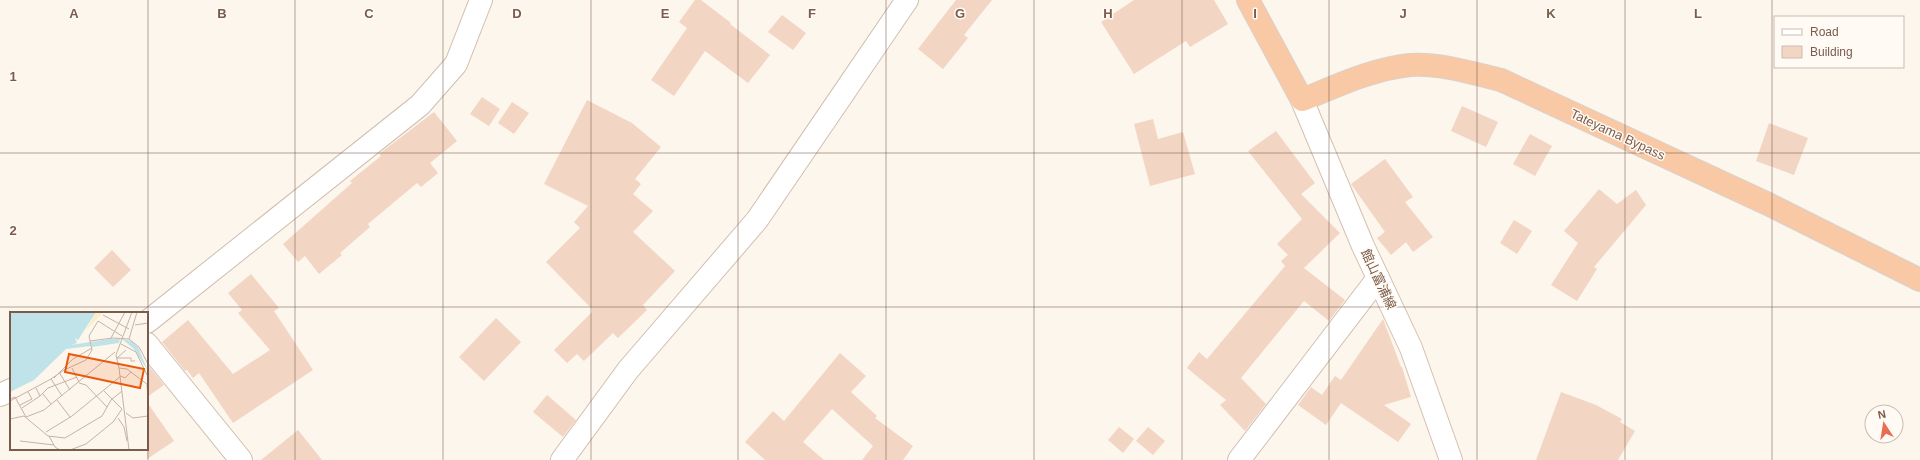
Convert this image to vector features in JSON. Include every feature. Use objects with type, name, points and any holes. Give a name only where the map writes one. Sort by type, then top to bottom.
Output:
[{"type":"highway","points":[[1248,0],[1302,100]]},
{"type":"highway","name":"Tateyama Bypass","points":[[1302,100],[1383,69],[1411,65],[1466,72],[1501,80],[1768,204],[1920,280]]},
{"type":"street","points":[[148,321],[420,105],[456,64],[481,0]]},
{"type":"street","points":[[562,460],[628,370],[757,220],[907,0]]},
{"type":"street","name":"館山富浦線","points":[[1302,100],[1363,246],[1411,348],[1451,460]]},
{"type":"street","points":[[1239,460],[1378,278]]},
{"type":"street","points":[[148,345],[241,460]]},
{"type":"street","points":[[0,396],[10,391]]},
{"type":"building","points":[[695,0],[701,0],[770,55],[748,83],[705,51],[674,96],[651,80],[687,28],[679,22]]},
{"type":"building","points":[[956,0],[992,0],[964,35],[968,38],[943,69],[918,49]]},
{"type":"building","points":[[1134,0],[1214,0],[1228,24],[1190,47],[1186,41],[1134,74],[1101,22]]},
{"type":"building","points":[[782,15],[806,33],[793,50],[768,32]]},
{"type":"building","points":[[482,97],[500,109],[489,126],[470,114]]},
{"type":"building","points":[[587,100],[632,123],[661,147],[635,179],[641,184],[633,194],[653,211],[633,232],[675,271],[643,305],[647,310],[618,338],[613,333],[584,361],[577,354],[567,363],[554,350],[592,312],[592,309],[546,262],[580,228],[574,222],[588,206],[544,184]]},
{"type":"building","points":[[512,102],[529,113],[514,134],[498,123]]},
{"type":"building","points":[[1462,106],[1498,122],[1486,147],[1451,131]]},
{"type":"building","points":[[434,112],[457,141],[430,163],[438,173],[421,187],[417,183],[368,224],[370,227],[340,253],[342,255],[319,274],[305,256],[298,262],[283,244],[352,183],[350,181],[381,156],[379,154]]},
{"type":"building","points":[[1153,119],[1158,139],[1183,132],[1195,174],[1150,186],[1134,124]]},
{"type":"building","points":[[1769,123],[1808,138],[1794,175],[1756,161]]},
{"type":"building","points":[[1276,131],[1315,183],[1301,194],[1340,233],[1304,268],[1345,300],[1329,321],[1304,301],[1241,378],[1266,404],[1245,431],[1220,405],[1226,400],[1187,368],[1199,352],[1207,359],[1285,266],[1281,261],[1288,255],[1277,244],[1302,219],[1248,151]]},
{"type":"building","points":[[1530,134],[1552,146],[1535,176],[1513,164]]},
{"type":"building","points":[[1385,159],[1413,197],[1405,202],[1433,237],[1413,252],[1406,242],[1391,255],[1377,238],[1385,232],[1351,184]]},
{"type":"building","points":[[1599,189],[1617,204],[1636,190],[1646,205],[1594,267],[1597,269],[1577,301],[1551,285],[1578,243],[1564,231]]},
{"type":"building","points":[[1514,220],[1532,231],[1517,254],[1500,243]]},
{"type":"building","points":[[112,250],[131,270],[113,287],[94,268]]},
{"type":"building","points":[[251,274],[279,308],[274,311],[313,370],[233,423],[199,373],[193,378],[187,370],[185,371],[162,342],[188,320],[233,374],[270,350],[238,313],[242,310],[228,293]]},
{"type":"building","points":[[496,318],[521,342],[484,381],[459,357]]},
{"type":"building","points":[[1383,319],[1402,367],[1411,397],[1384,405],[1411,424],[1398,442],[1341,403],[1326,425],[1298,405],[1311,387],[1322,395],[1335,376],[1341,380]]},
{"type":"building","points":[[840,353],[866,376],[851,392],[877,416],[875,418],[913,446],[903,460],[862,460],[873,446],[832,409],[803,442],[824,460],[765,460],[745,442],[773,411],[784,421]]},
{"type":"building","points":[[148,365],[164,385],[148,396]]},
{"type":"building","points":[[1561,392],[1596,405],[1622,419],[1620,422],[1635,431],[1618,460],[1536,460]]},
{"type":"building","points":[[547,395],[576,420],[563,437],[533,412]]},
{"type":"building","points":[[148,403],[174,441],[147,459],[148,450]]},
{"type":"building","points":[[1119,427],[1134,439],[1123,453],[1108,440]]},
{"type":"building","points":[[1148,427],[1165,441],[1153,455],[1136,441]]},
{"type":"building","points":[[298,430],[322,460],[261,460]]}]
